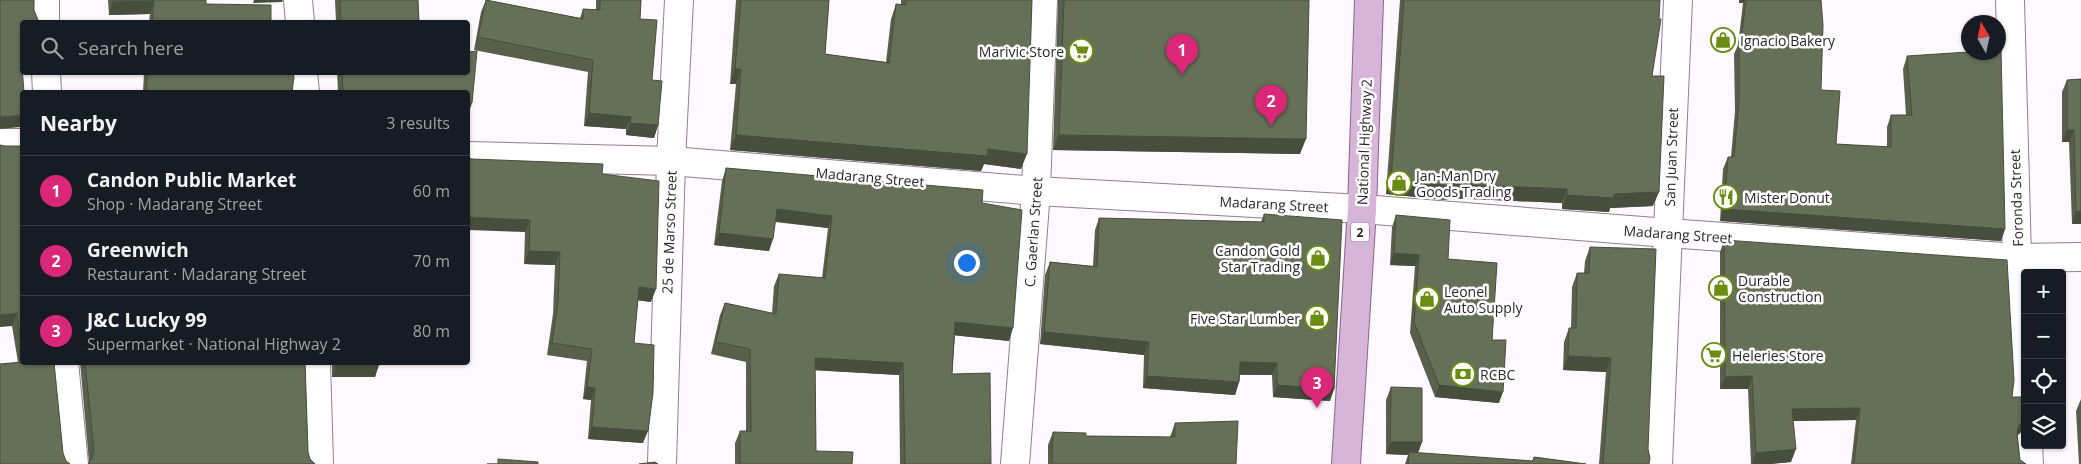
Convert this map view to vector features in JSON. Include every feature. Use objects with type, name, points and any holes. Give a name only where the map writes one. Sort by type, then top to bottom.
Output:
[{"type":"main road","name":"National Highway 2","points":[[1346,464],[1362,209],[1369,0]]},
{"type":"street","points":[[45,0],[45,20]]},
{"type":"street","points":[[298,0],[300,20]]},
{"type":"street","name":"25 de Marso Street","points":[[662,464],[678,0]]},
{"type":"street","name":"C. Gaerlan Street","points":[[1016,464],[1036,191],[1043,0]]},
{"type":"street","name":"San Juan Street","points":[[1658,464],[1678,0]]},
{"type":"street","name":"Foronda Street","points":[[2010,0],[2017,258],[2023,359]]},
{"type":"street","points":[[46,75],[46,90]]},
{"type":"street","points":[[303,75],[304,90]]},
{"type":"street","points":[[0,143],[20,143]]},
{"type":"street","name":"Madarang Street","points":[[470,156],[671,161],[1036,191],[1362,209],[2017,258],[2081,257]]},
{"type":"street","points":[[64,365],[74,464]]},
{"type":"street","points":[[316,365],[319,464]]},
{"type":"street","points":[[2028,449],[2029,464]]},
{"type":"building","points":[[0,0],[34,0],[34,10],[38,20],[20,20],[20,75],[23,75],[24,90],[20,90],[20,115],[0,117]]},
{"type":"building","points":[[113,0],[206,0],[206,4],[271,5],[271,20],[152,20],[154,1],[113,2]]},
{"type":"building","points":[[340,0],[418,0],[419,20],[341,20]]},
{"type":"building","points":[[486,0],[583,19],[583,9],[600,10],[600,0],[641,0],[640,19],[657,20],[652,80],[662,81],[658,125],[630,123],[631,117],[589,113],[593,60],[478,37]]},
{"type":"building","points":[[741,0],[829,0],[825,54],[889,63],[896,4],[905,5],[906,0],[1032,0],[1027,154],[988,149],[987,156],[736,135],[741,69],[735,69]]},
{"type":"building","points":[[1064,0],[1309,0],[1306,139],[1059,135]]},
{"type":"building","points":[[1404,0],[1660,0],[1659,19],[1661,19],[1652,76],[1664,76],[1659,192],[1614,194],[1614,198],[1567,195],[1567,189],[1453,184],[1453,186],[1391,180]]},
{"type":"building","points":[[1746,0],[1821,0],[1823,25],[1821,90],[1840,91],[1836,144],[1891,147],[1891,115],[1912,115],[1907,56],[1961,52],[1961,60],[2001,60],[2005,229],[1724,209],[1728,157],[1734,157],[1739,99],[1739,41],[1741,41]]},
{"type":"building","points":[[477,51],[472,103],[470,102],[470,90],[343,90],[342,75],[470,75],[470,52]]},
{"type":"building","points":[[148,75],[294,75],[294,77],[292,90],[146,90]]},
{"type":"building","points":[[2081,79],[2081,211],[2076,212],[2074,130],[2067,130],[2067,80]]},
{"type":"building","points":[[0,145],[20,146],[20,337],[17,313],[0,315]]},
{"type":"building","points":[[470,158],[603,164],[602,174],[659,181],[656,289],[639,287],[634,343],[654,345],[653,393],[648,431],[592,427],[595,388],[587,387],[592,349],[552,343],[558,302],[560,252],[529,251],[530,220],[470,217]]},
{"type":"building","points":[[726,168],[983,190],[982,203],[1022,210],[1013,328],[955,322],[952,374],[990,373],[991,464],[905,464],[903,363],[815,358],[816,451],[853,452],[852,464],[740,464],[740,431],[751,431],[750,349],[716,342],[725,303],[776,314],[779,274],[825,278],[832,216],[777,209],[773,239],[719,233]]},
{"type":"building","points":[[1264,214],[1342,220],[1334,389],[1277,385],[1277,363],[1240,362],[1239,382],[1147,376],[1149,342],[1044,332],[1050,262],[1097,267],[1099,218],[1264,222]]},
{"type":"building","points":[[1396,215],[1450,220],[1448,259],[1497,263],[1492,340],[1506,340],[1503,392],[1439,385],[1414,322],[1419,255],[1394,253]]},
{"type":"building","points":[[1724,240],[2007,260],[2014,380],[2012,397],[2021,397],[2021,423],[2017,433],[2020,460],[2026,464],[1854,464],[1860,408],[1792,409],[1796,449],[1756,453],[1752,376],[1725,377]]},
{"type":"building","points":[[1590,247],[1656,249],[1649,464],[1603,464],[1611,358],[1568,356],[1569,328],[1576,328],[1577,273],[1589,273]]},
{"type":"building","points":[[20,362],[20,365],[54,365],[63,453],[66,461],[70,464],[0,464],[0,364]]},
{"type":"building","points":[[85,365],[305,365],[308,452],[310,459],[315,464],[88,464],[94,451]]},
{"type":"building","points":[[1391,387],[1422,388],[1422,442],[1390,442]]},
{"type":"building","points":[[1238,421],[1236,464],[1052,464],[1053,432],[1086,433],[1086,436],[1175,437],[1175,423]]},
{"type":"building","points":[[1409,452],[1533,461],[1534,457],[1586,464],[1408,464]]},
{"type":"building","points":[[498,459],[538,462],[538,464],[498,464]]},
{"type":"building","points":[[655,462],[658,464],[639,464]]},
{"type":"place","name":"Ignacio Bakery","points":[[1723,40]]},
{"type":"place","name":"Marivic Store","points":[[1081,51]]},
{"type":"place","name":"Candon Public Market","points":[[1182,75]]},
{"type":"place","name":"Greenwich","points":[[1271,126]]},
{"type":"place","name":"Jan-Man Dry Goods Trading","points":[[1399,183]]},
{"type":"place","name":"Mister Donut","points":[[1726,197]]},
{"type":"place","name":"Candon Gold Star Trading","points":[[1318,258]]},
{"type":"place","name":"Durable Construction","points":[[1721,288]]},
{"type":"place","name":"Leonel Auto Supply","points":[[1427,299]]},
{"type":"place","name":"Five Star Lumber","points":[[1317,318]]},
{"type":"place","name":"Heleries Store","points":[[1714,355]]},
{"type":"place","name":"RCBC","points":[[1463,374]]},
{"type":"place","name":"J&C Lucky 99","points":[[1317,408]]}]
